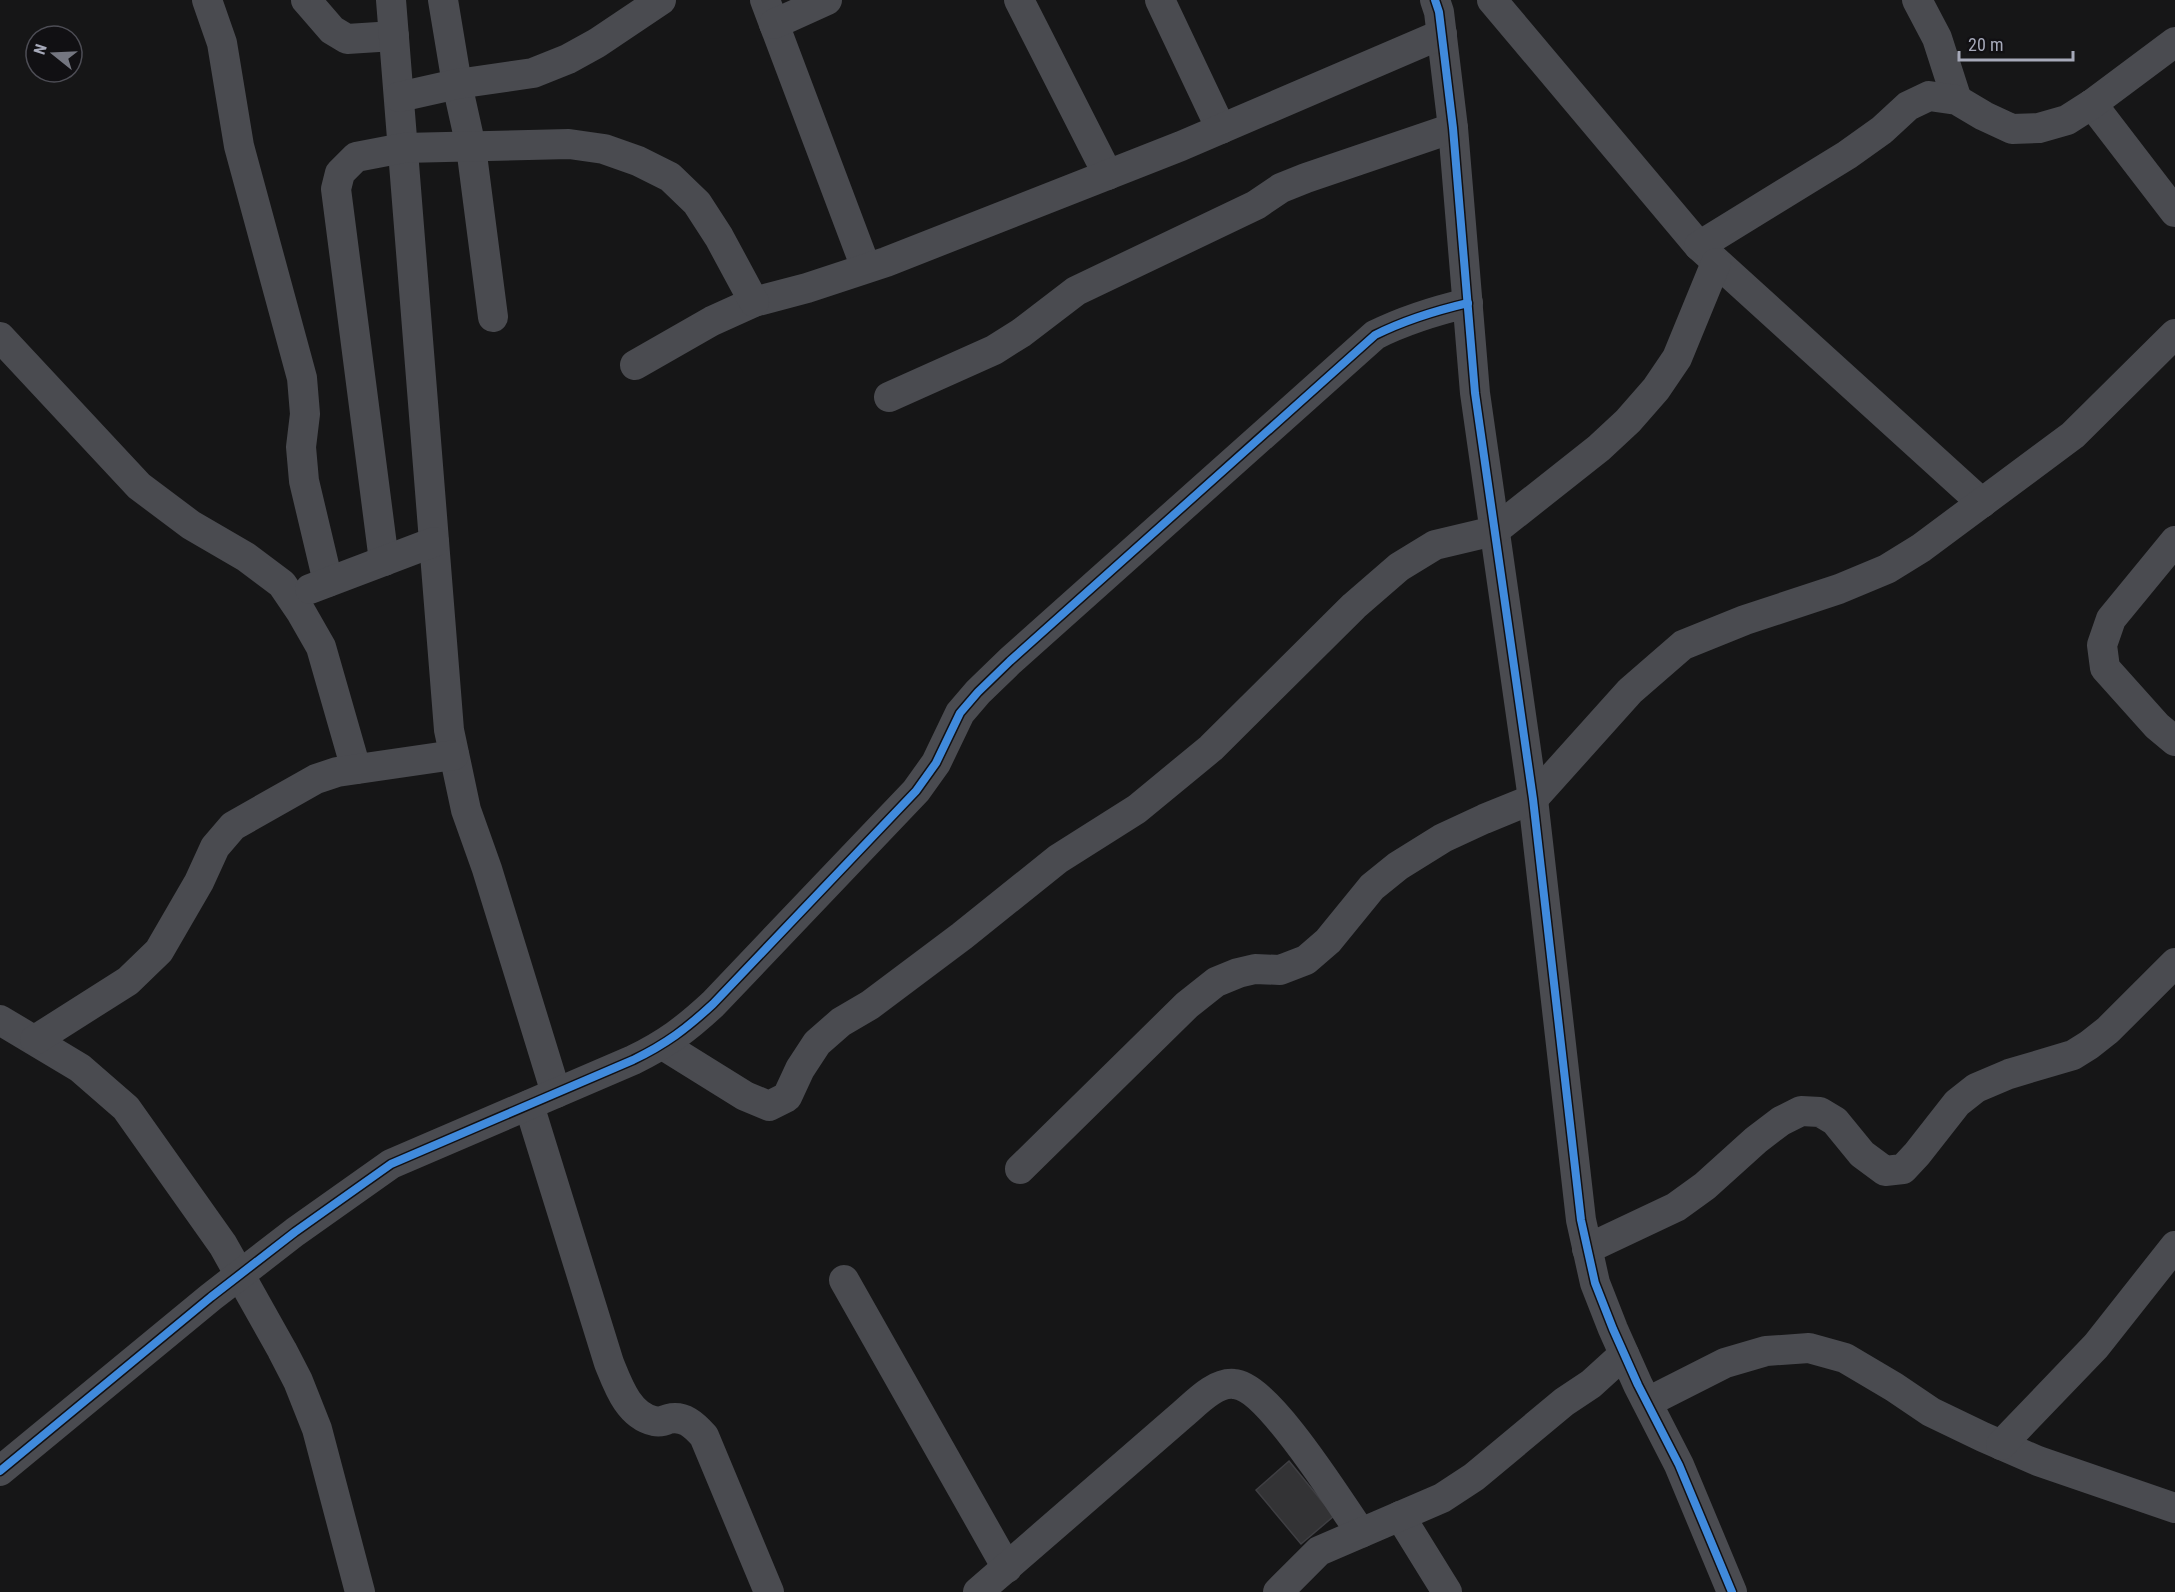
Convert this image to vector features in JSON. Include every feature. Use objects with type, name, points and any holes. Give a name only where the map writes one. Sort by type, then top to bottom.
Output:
[{"type":"street","points":[[207,0],[222,43],[239,146],[302,378],[305,414],[302,447],[304,481],[328,582]]},
{"type":"street","points":[[306,0],[332,30],[347,39],[394,36]]},
{"type":"street","points":[[391,0],[449,730],[466,810],[487,869],[609,1363],[621,1393],[639,1415],[657,1422],[676,1418],[684,1420],[692,1423],[704,1436],[769,1592]]},
{"type":"street","points":[[443,0],[457,84],[471,147],[493,317]]},
{"type":"street","points":[[399,97],[457,84],[533,73],[568,59],[597,43],[661,0]]},
{"type":"street","points":[[827,0],[769,12],[866,268]]},
{"type":"street","points":[[1019,0],[1108,175]]},
{"type":"street","points":[[1160,0],[1221,129]]},
{"type":"street","points":[[1436,0],[1453,128],[1475,393],[1533,799],[1581,1220],[1595,1283],[1624,1354],[1679,1465],[1732,1592]]},
{"type":"street","points":[[1492,0],[1708,255],[1982,503]]},
{"type":"street","points":[[1917,0],[1937,38],[1957,100]]},
{"type":"street","points":[[634,365],[712,321],[754,302],[866,268],[1108,175],[1442,34]]},
{"type":"street","points":[[663,1045],[745,1096],[769,1106],[788,1097],[800,1069],[818,1043],[841,1022],[870,1005],[962,936],[1058,859],[1137,809],[1211,748],[1354,606],[1399,567],[1435,545],[1494,531],[1599,448],[1628,421],[1656,389],[1677,358],[1708,255],[1882,130],[1908,106],[1929,96],[1957,100],[2012,129],[2039,128],[2067,120],[2175,42]]},
{"type":"street","points":[[2092,104],[2175,212]]},
{"type":"street","points":[[889,397],[994,350],[1021,333],[1076,291],[1256,205],[1281,188],[1453,128]]},
{"type":"street","points":[[384,561],[336,189],[340,173],[356,157],[403,148],[569,144],[615,153],[638,161],[670,177],[697,203],[719,237],[754,302]]},
{"type":"street","points":[[0,1471],[238,1276],[295,1232],[391,1164],[633,1060],[663,1045],[684,1030],[713,1004],[916,791],[936,763],[960,713],[1010,661],[1375,335],[1401,322],[1468,303]]},
{"type":"street","points":[[1020,1169],[1187,1005],[1216,982],[1255,969],[1280,970],[1306,960],[1328,941],[1372,887],[1398,866],[1443,838],[1533,799],[1630,691],[1683,645],[1745,620],[1839,589],[1887,568],[1921,548],[2073,435],[2175,334]]},
{"type":"street","points":[[0,337],[139,486],[191,525],[255,564],[282,584],[321,647],[356,769]]},
{"type":"street","points":[[2175,541],[2111,619],[2102,645],[2105,668],[2141,711],[2175,741]]},
{"type":"street","points":[[291,596],[434,542]]},
{"type":"street","points":[[35,1040],[128,981],[159,951],[199,882],[215,846],[233,826],[316,779],[356,769],[454,756]]},
{"type":"street","points":[[1587,1250],[1676,1207],[1705,1186],[1755,1140],[1781,1121],[1801,1112],[1820,1112],[1835,1121],[1862,1154],[1885,1171],[1903,1169],[1958,1103],[1976,1088],[2009,1074],[2073,1055],[2108,1030],[2175,963]]},
{"type":"street","points":[[0,1020],[80,1068],[126,1108],[223,1245],[238,1276],[287,1360],[317,1429],[360,1592]]},
{"type":"street","points":[[2001,1445],[2096,1346],[2175,1246]]},
{"type":"street","points":[[844,1280],[1007,1568]]},
{"type":"street","points":[[1648,1402],[1725,1363],[1766,1351],[1809,1348],[1845,1359],[1894,1387],[1931,1412],[2001,1445],[2038,1461],[2175,1508]]},
{"type":"street","points":[[1278,1592],[1319,1551],[1442,1498],[1474,1477],[1564,1402],[1591,1384],[1624,1354]]},
{"type":"street","points":[[978,1592],[1183,1414],[1215,1388],[1233,1383],[1249,1389],[1294,1437],[1361,1533]]},
{"type":"street","points":[[1400,1516],[1442,1589]]},
{"type":"building","points":[[1289,1461],[1334,1516],[1301,1544],[1256,1490]]},
{"type":"cycle path","points":[[1435,0],[1439,12],[1453,128],[1475,393],[1533,799],[1581,1220],[1595,1283],[1613,1329],[1638,1385],[1679,1465],[1732,1592]]},
{"type":"cycle path","points":[[0,1471],[211,1297],[295,1232],[391,1164],[633,1060],[666,1042],[685,1028],[713,1004],[916,791],[936,763],[960,713],[1010,661],[1375,335],[1420,316],[1468,303]]}]
